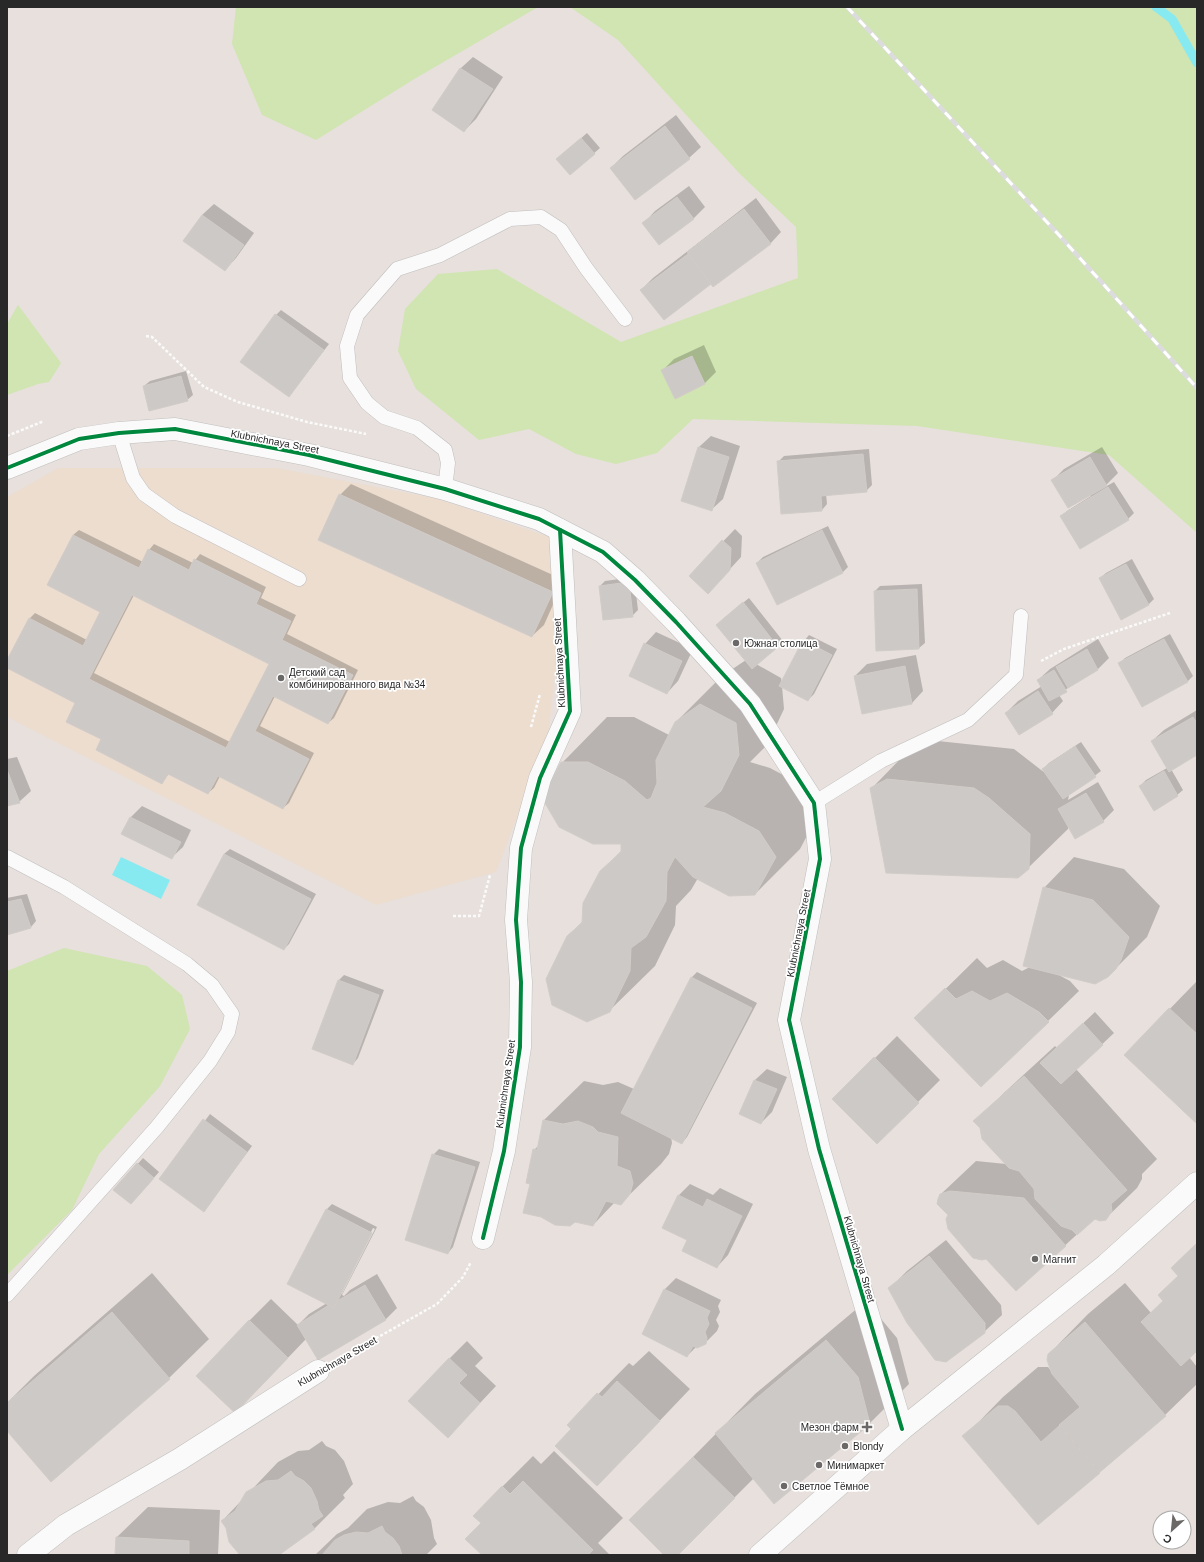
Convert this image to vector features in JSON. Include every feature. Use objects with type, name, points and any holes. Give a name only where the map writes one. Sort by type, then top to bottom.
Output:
[{"type":"street","name":"Klubnichnaya Street","points":[[7,468],[79,439],[119,433],[175,429],[309,455],[445,489],[539,519],[603,552],[636,580],[676,622],[750,704],[814,803],[820,859],[789,1020],[820,1149],[902,1428]]},
{"type":"street","name":"Klubnichnaya Street","points":[[483,1238],[504,1151],[520,1047],[521,982],[516,920],[521,848],[540,778],[570,711],[560,530]]},
{"type":"street","points":[[760,1555],[902,1428],[1106,1265],[1197,1183]]},
{"type":"street","name":"Klubnichnaya Street","points":[[28,1555],[66,1525],[180,1459],[318,1372]]},
{"type":"lane","points":[[445,489],[448,463],[445,450],[417,428],[384,417],[367,403],[350,378],[347,346],[358,315],[397,269],[440,255],[510,219],[541,217],[561,230],[586,268],[625,319]]},
{"type":"lane","points":[[119,433],[133,478],[144,494],[175,516],[299,579]]},
{"type":"lane","points":[[814,803],[881,761],[968,720],[1016,675],[1021,616]]},
{"type":"lane","points":[[7,857],[64,887],[187,964],[212,986],[232,1014],[228,1032],[200,1073],[157,1127],[7,1295]]},
{"type":"path","points":[[146,336],[152,337],[204,387],[238,402],[307,422],[368,435]]},
{"type":"path","points":[[7,436],[47,420]]},
{"type":"path","points":[[1016,675],[1064,649],[1170,613]]},
{"type":"path","points":[[453,916],[479,916]]},
{"type":"shaded area","name":"Детский сад комбинированного вида №34","points":[[58,468],[277,468],[439,499],[555,539],[559,639],[548,736],[496,872],[376,905],[7,717],[7,497]]},
{"type":"green space","points":[[236,7],[538,7],[416,78],[316,140],[262,115],[232,44]]},
{"type":"green space","points":[[570,7],[1197,7],[1197,533],[1109,455],[917,426],[693,419],[657,453],[616,464],[576,454],[529,429],[479,440],[416,389],[398,351],[405,309],[438,274],[497,269],[621,342],[798,278],[796,227],[739,173],[618,40]]},
{"type":"green space","points":[[18,305],[61,363],[49,382],[38,384],[7,395],[7,324]]},
{"type":"green space","points":[[64,948],[147,966],[182,995],[190,1029],[160,1086],[99,1154],[72,1210],[7,1275],[7,971]]},
{"type":"water","points":[[121,857],[170,880],[161,899],[112,875]]},
{"type":"building","points":[[460,68],[493,89],[464,132],[432,110]]},
{"type":"building","points":[[665,126],[690,159],[635,200],[610,168]]},
{"type":"building","points":[[581,138],[595,154],[570,175],[556,159]]},
{"type":"building","points":[[677,197],[694,219],[659,245],[642,223]]},
{"type":"building","points":[[744,209],[771,244],[713,287],[687,252]]},
{"type":"building","points":[[202,215],[244,245],[225,271],[183,241]]},
{"type":"building","points":[[688,254],[711,284],[664,320],[640,290]]},
{"type":"building","points":[[275,314],[324,350],[289,397],[240,362]]},
{"type":"building","points":[[692,356],[705,384],[675,399],[661,370]]},
{"type":"building","points":[[181,376],[188,401],[149,411],[143,386]]},
{"type":"building","points":[[698,447],[729,457],[712,511],[681,501]]},
{"type":"building","points":[[863,454],[867,492],[821,496],[822,511],[781,514],[777,461]]},
{"type":"building","points":[[1090,457],[1107,486],[1068,508],[1051,480]]},
{"type":"building","points":[[1108,487],[1129,520],[1080,549],[1060,516]]},
{"type":"building","points":[[339,494],[553,592],[532,637],[318,540]]},
{"type":"building","points":[[822,530],[843,573],[777,605],[756,563]]},
{"type":"building","points":[[73,535],[139,568],[148,549],[189,570],[194,559],[261,593],[256,604],[291,621],[282,640],[353,675],[328,724],[273,696],[255,731],[309,759],[283,809],[218,776],[208,794],[168,774],[162,784],[96,750],[101,739],[66,722],[75,703],[7,668],[7,660],[29,618],[83,646],[100,612],[47,585]],"holes":[[[132,595],[269,664],[226,748],[89,679]]]},
{"type":"building","points":[[722,540],[731,548],[730,570],[708,594],[689,576]]},
{"type":"building","points":[[1126,564],[1149,605],[1121,620],[1099,578]]},
{"type":"building","points":[[629,582],[633,617],[603,620],[599,586]]},
{"type":"building","points":[[917,589],[919,649],[876,651],[874,591]]},
{"type":"building","points":[[743,602],[778,647],[752,669],[716,625]]},
{"type":"building","points":[[1164,639],[1188,682],[1142,707],[1118,663]]},
{"type":"building","points":[[803,640],[832,655],[808,701],[779,686]]},
{"type":"building","points":[[644,643],[682,661],[667,694],[629,676]]},
{"type":"building","points":[[1087,649],[1098,670],[1068,688],[1056,667]]},
{"type":"building","points":[[905,666],[912,704],[862,714],[854,676]]},
{"type":"building","points":[[1054,670],[1067,692],[1049,701],[1037,680]]},
{"type":"building","points":[[1038,691],[1053,714],[1019,735],[1005,713]]},
{"type":"building","points":[[700,704],[736,723],[739,755],[721,791],[703,807],[725,813],[759,831],[776,857],[755,895],[729,896],[693,877],[675,857],[667,872],[666,901],[646,937],[631,948],[630,971],[610,1012],[587,1022],[552,1005],[546,979],[567,936],[582,923],[583,903],[600,871],[621,852],[621,844],[593,844],[559,827],[542,798],[561,762],[588,762],[625,781],[647,800],[651,798],[657,783],[656,760],[675,722]]},
{"type":"building","points":[[1193,717],[1197,723],[1197,755],[1169,772],[1151,741]]},
{"type":"building","points":[[1075,746],[1096,777],[1063,799],[1042,769]]},
{"type":"building","points":[[7,770],[20,803],[7,806]]},
{"type":"building","points":[[1164,771],[1178,796],[1154,811],[1139,786]]},
{"type":"building","points":[[887,779],[974,788],[989,798],[1030,834],[1029,869],[1018,878],[886,873],[870,788]]},
{"type":"building","points":[[1086,793],[1104,822],[1075,839],[1058,809]]},
{"type":"building","points":[[130,817],[181,842],[172,859],[121,834]]},
{"type":"building","points":[[224,854],[311,899],[284,950],[197,905]]},
{"type":"building","points":[[1043,887],[1093,900],[1129,937],[1121,960],[1116,969],[1108,977],[1095,984],[1023,966]]},
{"type":"building","points":[[21,899],[31,928],[7,935],[7,902]]},
{"type":"building","points":[[691,977],[752,1008],[682,1144],[621,1113]]},
{"type":"building","points":[[338,980],[379,995],[353,1065],[312,1049]]},
{"type":"building","points":[[945,988],[956,999],[972,991],[990,1001],[1007,993],[1039,1012],[1049,1022],[981,1087],[914,1018]]},
{"type":"building","points":[[1169,1008],[1197,1034],[1197,1124],[1124,1055]]},
{"type":"building","points":[[1083,1023],[1103,1045],[1061,1084],[1040,1063]]},
{"type":"building","points":[[874,1057],[919,1103],[877,1144],[832,1099]]},
{"type":"building","points":[[1024,1076],[1127,1190],[1111,1204],[1112,1211],[1106,1220],[1100,1221],[1095,1219],[1077,1235],[1072,1230],[1061,1226],[1035,1199],[1034,1189],[1019,1171],[1009,1168],[982,1139],[980,1128],[973,1121]]},
{"type":"building","points":[[754,1080],[777,1089],[761,1124],[739,1114]]},
{"type":"building","points":[[203,1119],[247,1152],[204,1212],[159,1179]]},
{"type":"building","points":[[543,1120],[563,1124],[578,1121],[593,1127],[598,1132],[618,1137],[617,1166],[630,1171],[633,1183],[630,1194],[621,1205],[606,1201],[593,1226],[575,1222],[570,1226],[555,1225],[541,1217],[523,1213],[530,1184],[526,1183],[533,1149],[537,1150]]},
{"type":"building","points":[[432,1154],[475,1167],[448,1254],[405,1240]]},
{"type":"building","points":[[137,1163],[154,1178],[131,1204],[113,1190]]},
{"type":"building","points":[[950,1191],[1024,1198],[1066,1246],[1016,1291],[986,1259],[982,1260],[973,1258],[948,1229],[946,1219],[948,1215],[937,1204],[940,1194]]},
{"type":"building","points":[[678,1195],[703,1207],[707,1199],[742,1216],[717,1268],[682,1251],[687,1240],[662,1228]]},
{"type":"building","points":[[326,1209],[372,1233],[334,1308],[287,1284]]},
{"type":"building","points":[[1197,1243],[1197,1351],[1181,1366],[1141,1322],[1163,1301],[1158,1295],[1178,1276],[1171,1268]]},
{"type":"building","points":[[929,1256],[985,1323],[985,1333],[946,1362],[935,1360],[907,1323],[888,1288]]},
{"type":"building","points":[[365,1285],[386,1320],[318,1360],[297,1325],[329,1305],[334,1308],[337,1301]]},
{"type":"building","points":[[664,1289],[710,1311],[707,1318],[709,1324],[705,1332],[707,1338],[706,1344],[697,1348],[693,1346],[687,1357],[642,1334]]},
{"type":"building","points":[[112,1312],[170,1379],[51,1482],[7,1431],[7,1403]]},
{"type":"building","points":[[249,1320],[288,1358],[235,1413],[196,1376]]},
{"type":"building","points":[[1085,1322],[1166,1416],[1100,1472],[1059,1425],[1080,1407],[1052,1374],[1047,1360],[1048,1354]]},
{"type":"building","points":[[826,1340],[858,1377],[870,1424],[774,1504],[715,1433]]},
{"type":"building","points":[[449,1358],[467,1375],[459,1383],[480,1403],[448,1438],[408,1401]]},
{"type":"building","points":[[617,1381],[660,1421],[597,1486],[555,1446],[571,1429],[567,1425],[597,1393],[602,1397]]},
{"type":"building","points":[[998,1406],[1008,1406],[1015,1411],[1041,1442],[1059,1426],[1100,1473],[1038,1525],[962,1436]]},
{"type":"building","points":[[693,1457],[735,1498],[678,1555],[664,1555],[629,1520]]},
{"type":"building","points":[[291,1471],[295,1476],[304,1481],[311,1488],[319,1510],[323,1516],[311,1524],[315,1529],[279,1555],[240,1555],[229,1542],[226,1528],[221,1521],[235,1511],[246,1492],[266,1481],[278,1480]]},
{"type":"building","points":[[523,1481],[593,1550],[588,1555],[482,1555],[465,1539],[481,1523],[473,1516],[502,1486],[510,1494]]},
{"type":"building","points":[[382,1526],[385,1532],[393,1538],[399,1546],[402,1555],[322,1555],[335,1540],[344,1535],[356,1532],[368,1533]]},
{"type":"building","points":[[116,1537],[189,1541],[189,1555],[115,1555]]},
{"type":"waterway","points":[[1156,7],[1172,19],[1197,63]]},
{"type":"railway","points":[[847,7],[1058,234],[1197,388]]},
{"type":"cycle path","points":[[7,468],[79,439],[119,433],[175,429],[309,455],[445,489],[539,519],[603,552],[635,580],[676,622],[750,704],[814,803],[820,859],[789,1020],[819,1149],[902,1429]]},
{"type":"cycle path","points":[[483,1238],[504,1151],[520,1047],[521,982],[516,920],[521,848],[540,778],[570,711],[560,530]]},
{"type":"place","name":"Южная столица","points":[[736,643]]},
{"type":"place","name":"Детский сад комбинированного вида №34","points":[[281,678]]},
{"type":"place","name":"Магнит","points":[[1035,1259]]},
{"type":"place","name":"Мезон фарм","points":[[867,1427]]},
{"type":"place","name":"Blondy","points":[[845,1446]]},
{"type":"place","name":"Минимаркет","points":[[819,1465]]},
{"type":"place","name":"Светлое Тёмное","points":[[784,1486]]}]
